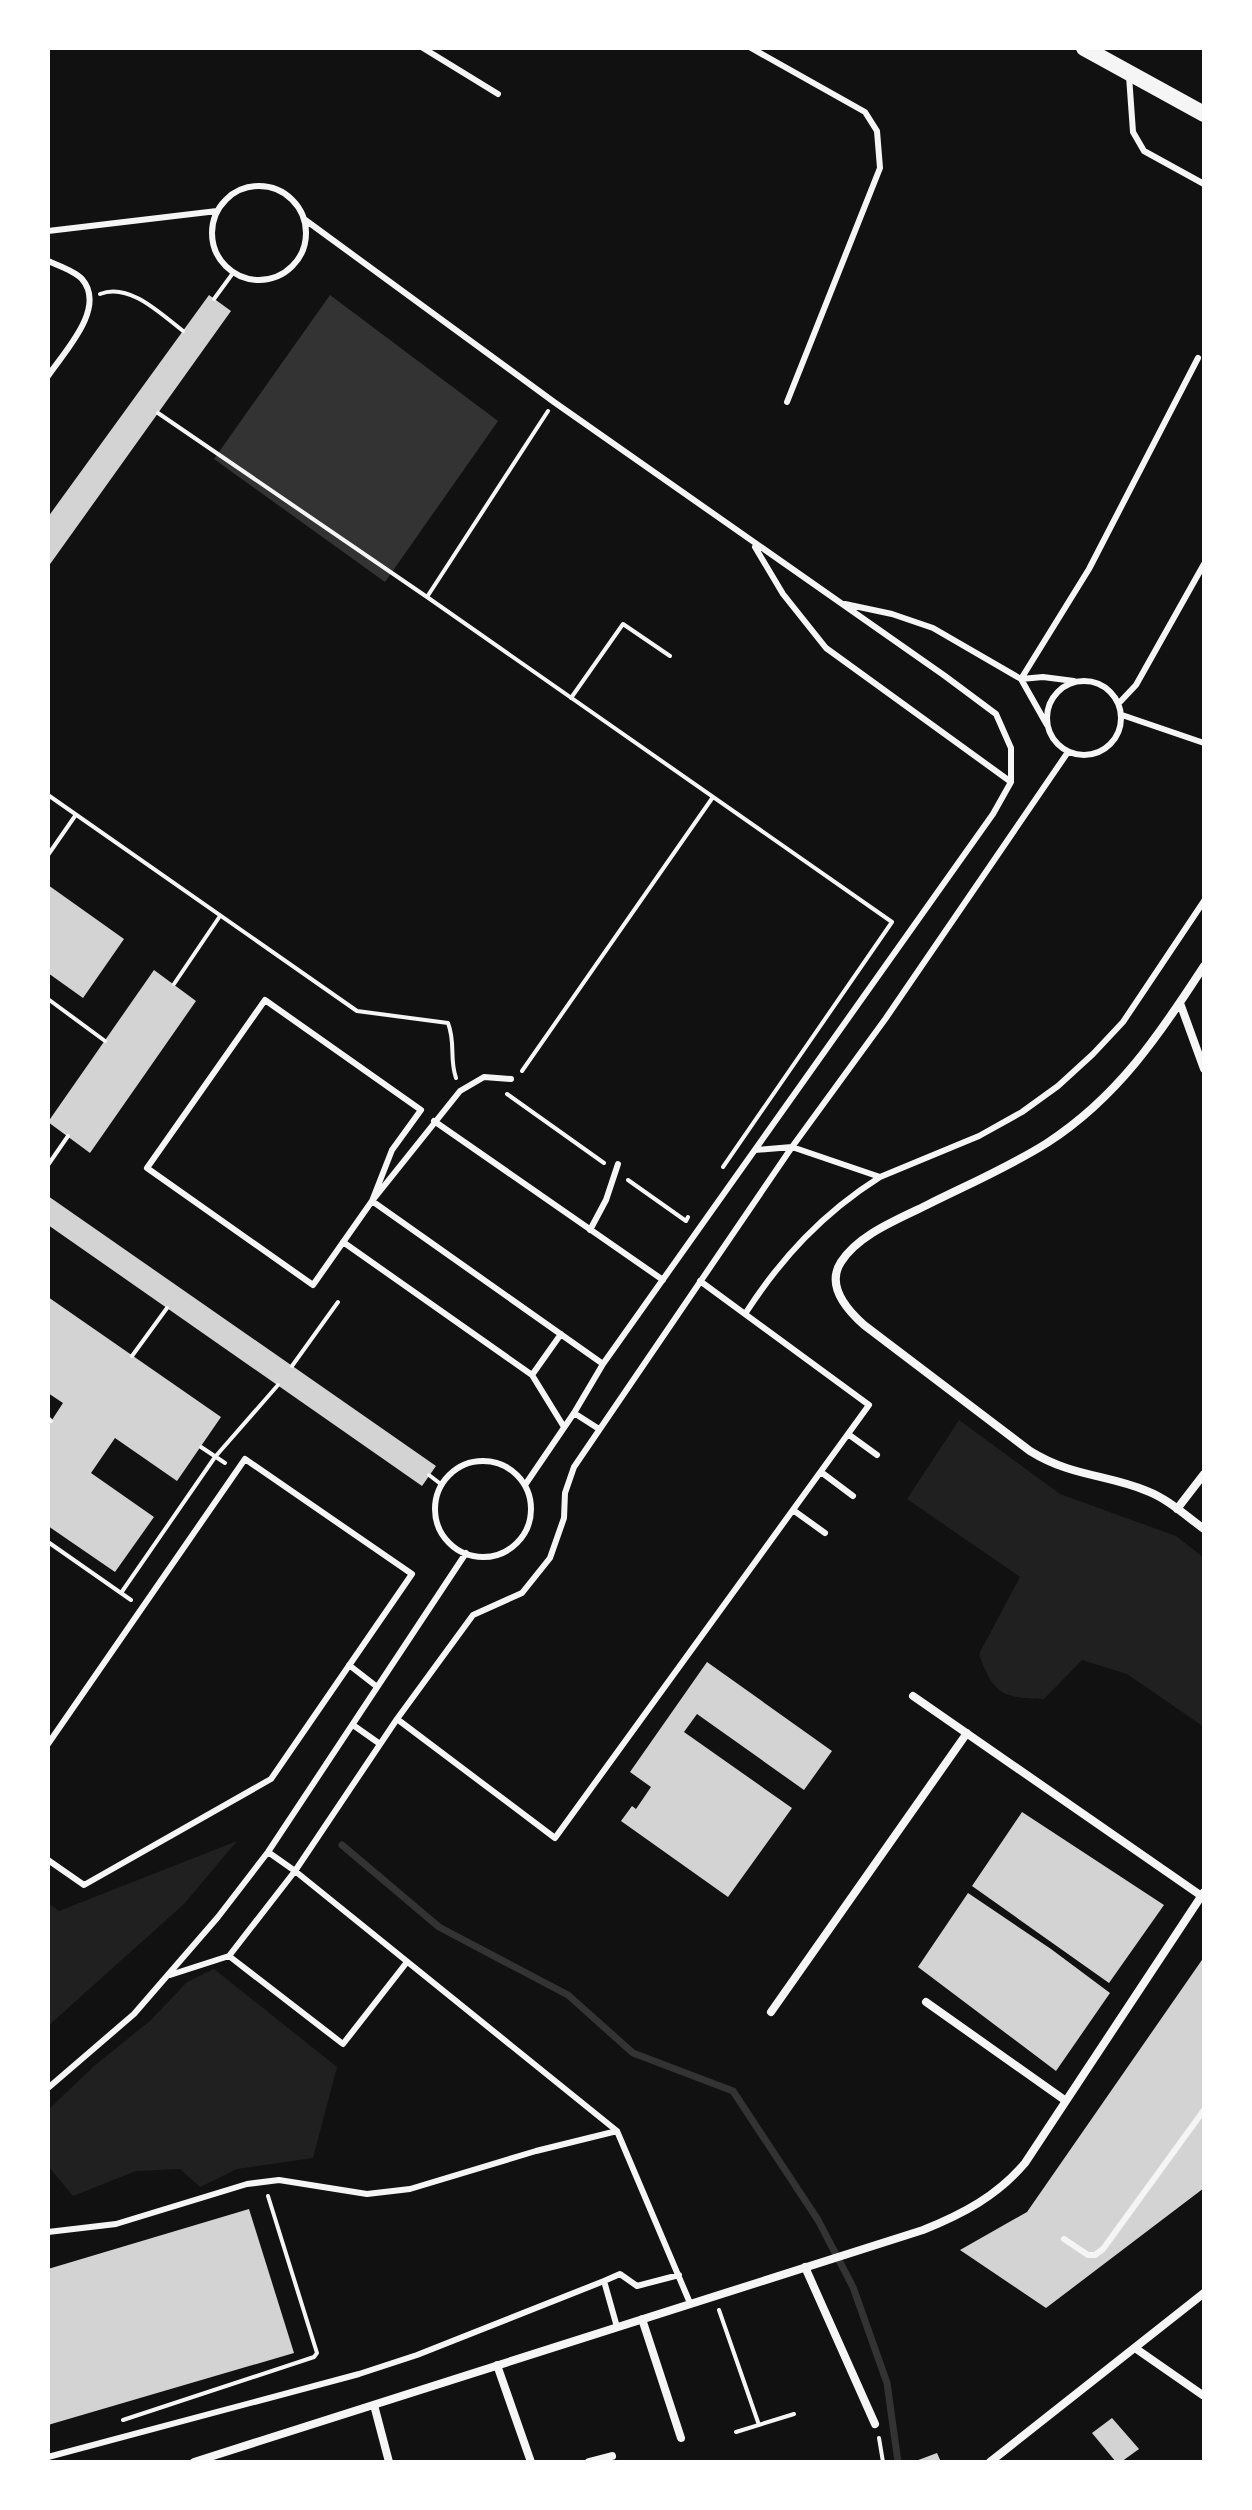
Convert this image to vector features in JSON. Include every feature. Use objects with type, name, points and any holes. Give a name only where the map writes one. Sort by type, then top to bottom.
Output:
[{"type":"main road","points":[[1084,48],[1204,114]]},
{"type":"street","points":[[1204,966],[1130,1071],[1079,1121],[1016,1161],[876,1232],[854,1247],[835,1275],[837,1290],[845,1305],[864,1325],[1030,1451],[1080,1474],[1151,1492],[1204,1529]]},
{"type":"street","points":[[1180,1003],[1204,1069]]},
{"type":"street","points":[[1177,1509],[1204,1474]]},
{"type":"street","points":[[194,2462],[949,2219],[997,2192],[1025,2163],[1203,1895],[913,1696]]},
{"type":"street","points":[[771,2012],[967,1733]]},
{"type":"street","points":[[926,2002],[1066,2101]]},
{"type":"street","points":[[805,2267],[875,2424]]},
{"type":"street","points":[[990,2462],[1204,2293]]},
{"type":"street","points":[[642,2319],[681,2438]]},
{"type":"street","points":[[1135,2348],[1204,2396]]},
{"type":"street","points":[[497,2365],[531,2462]]},
{"type":"street","points":[[374,2405],[389,2462]]},
{"type":"street","points":[[589,2462],[612,2456]]},
{"type":"lane","points":[[423,48],[498,94]]},
{"type":"lane","points":[[751,48],[865,112],[877,131],[880,168],[787,402]]},
{"type":"lane","points":[[1129,73],[1133,132],[1144,151],[1204,184]]},
{"type":"lane","points":[[304,219],[305,242],[296,262],[278,276],[256,281],[233,273],[217,257],[211,235],[217,211],[228,197],[245,188],[263,186],[281,191],[295,203],[304,219],[554,402],[996,714],[1011,748],[1011,782],[993,814],[603,1364],[525,1485]]},
{"type":"lane","points":[[48,231],[217,211]]},
{"type":"lane","points":[[48,261],[82,279],[90,298],[87,320],[48,376]]},
{"type":"lane","points":[[1021,679],[1089,569],[1198,358]]},
{"type":"lane","points":[[753,543],[783,594],[826,648],[1011,782]]},
{"type":"lane","points":[[1119,703],[1136,685],[1204,564]]},
{"type":"lane","points":[[841,604],[892,614],[933,628],[1021,679],[1054,741],[1068,752],[1080,756],[1095,754],[1107,748],[1117,736],[1122,715],[1119,703],[1108,689],[1093,681],[1043,677],[1021,679]]},
{"type":"lane","points":[[1047,725],[1048,707],[1057,691],[1076,681]]},
{"type":"lane","points":[[1122,715],[1203,741]]},
{"type":"lane","points":[[170,1975],[229,1956],[295,1871],[397,1719],[473,1615],[522,1593],[550,1558],[564,1518],[565,1493],[574,1467],[792,1147],[886,1018],[1068,752]]},
{"type":"lane","points":[[745,1314],[799,1241],[849,1197],[880,1177],[979,1136],[1022,1112],[1058,1086],[1123,1022],[1204,901]]},
{"type":"lane","points":[[372,1201],[392,1150],[421,1110],[265,1000],[147,1168],[313,1285],[372,1201],[460,1091],[484,1077],[512,1082]]},
{"type":"lane","points":[[434,1121],[663,1280]]},
{"type":"lane","points":[[755,1150],[792,1147],[880,1177]]},
{"type":"lane","points":[[590,1230],[606,1200],[617,1168]]},
{"type":"lane","points":[[372,1201],[603,1364]]},
{"type":"lane","points":[[343,1242],[532,1375],[564,1427]]},
{"type":"lane","points":[[397,1719],[555,1838],[869,1405],[700,1281]]},
{"type":"lane","points":[[532,1375],[561,1334]]},
{"type":"lane","points":[[574,1413],[599,1429]]},
{"type":"lane","points":[[848,1434],[877,1455]]},
{"type":"lane","points":[[48,1744],[245,1459],[412,1574],[271,1779],[84,1885],[48,1860]]},
{"type":"lane","points":[[487,1460],[502,1464],[525,1485],[530,1498],[528,1528],[520,1541],[509,1550],[495,1556],[480,1557],[466,1553],[446,1539],[440,1529],[435,1504],[442,1485],[457,1468],[487,1460]]},
{"type":"lane","points":[[821,1472],[853,1496]]},
{"type":"lane","points":[[793,1510],[825,1533]]},
{"type":"lane","points":[[48,2088],[134,2014],[170,1975],[268,1852],[466,1553]]},
{"type":"lane","points":[[349,1665],[376,1686]]},
{"type":"lane","points":[[353,1725],[380,1744]]},
{"type":"lane","points":[[268,1852],[617,2131],[690,2303]]},
{"type":"lane","points":[[229,1956],[343,2044],[407,1962]]},
{"type":"lane","points":[[1064,2239],[1088,2255],[1095,2255],[1103,2249],[1204,2110]]},
{"type":"lane","points":[[48,2232],[116,2224],[247,2184],[279,2180],[367,2194],[410,2189],[536,2151],[617,2131]]},
{"type":"lane","points":[[48,2457],[359,2374],[417,2355],[620,2274],[637,2286],[679,2275]]},
{"type":"lane","points":[[604,2281],[617,2327]]},
{"type":"path","points":[[214,299],[233,273]]},
{"type":"path","points":[[90,298],[110,289],[142,299],[183,331]]},
{"type":"path","points":[[427,597],[554,402]]},
{"type":"path","points":[[158,413],[892,922],[722,1169]]},
{"type":"path","points":[[571,698],[623,624],[670,656]]},
{"type":"path","points":[[48,795],[357,1011],[448,1023],[454,1040],[452,1066],[460,1091]]},
{"type":"path","points":[[695,1208],[686,1221],[617,1168],[506,1094],[713,797]]},
{"type":"path","points":[[48,855],[75,816]]},
{"type":"path","points":[[174,984],[220,916]]},
{"type":"path","points":[[48,999],[105,1041]]},
{"type":"path","points":[[48,1165],[68,1136]]},
{"type":"path","points":[[292,1366],[338,1302]]},
{"type":"path","points":[[132,1356],[167,1308]]},
{"type":"path","points":[[121,1593],[215,1457],[278,1385]]},
{"type":"path","points":[[201,1447],[237,1471]]},
{"type":"path","points":[[429,1475],[442,1485]]},
{"type":"path","points":[[48,1542],[142,1608]]},
{"type":"path","points":[[110,2424],[314,2357],[317,2353],[306,2310],[263,2182]]},
{"type":"path","points":[[714,2296],[759,2425]]},
{"type":"path","points":[[736,2432],[794,2414]]},
{"type":"path","points":[[875,2424],[883,2462]]},
{"type":"shaded area","points":[[330,295],[498,421],[385,582],[214,459]]},
{"type":"shaded area","points":[[959,1420],[1060,1494],[1176,1536],[1204,1558],[1204,1727],[1127,1674],[1082,1660],[1044,1699],[1009,1695],[995,1686],[979,1654],[1020,1577],[907,1499]]},
{"type":"shaded area","points":[[237,1841],[184,1904],[48,2026],[48,1903],[59,1911]]},
{"type":"shaded area","points":[[214,1969],[337,2067],[313,2158],[237,2169],[200,2187],[180,2169],[136,2171],[73,2196],[48,2166],[48,2110],[93,2067],[151,2020],[187,1982]]},
{"type":"building","points":[[209,295],[231,311],[48,567],[48,517]]},
{"type":"building","points":[[48,885],[124,939],[83,998],[48,973]]},
{"type":"building","points":[[154,970],[196,1001],[90,1153],[48,1122]]},
{"type":"building","points":[[48,1196],[436,1466],[422,1486],[48,1225]]},
{"type":"building","points":[[48,1297],[221,1417],[177,1481],[115,1438],[91,1473],[154,1517],[115,1572],[48,1526],[48,1426],[63,1403],[48,1393]]},
{"type":"building","points":[[707,1662],[832,1751],[804,1790],[697,1714],[684,1732],[792,1808],[728,1897],[621,1821],[632,1806],[636,1809],[651,1787],[630,1772]]},
{"type":"building","points":[[1022,1812],[1164,1905],[1109,1983],[972,1886]]},
{"type":"building","points":[[968,1893],[1110,1993],[1056,2071],[918,1967]]},
{"type":"building","points":[[1204,1957],[1204,2188],[1046,2308],[960,2250],[1027,2212]]},
{"type":"building","points":[[249,2209],[294,2353],[48,2425],[48,2269]]},
{"type":"building","points":[[1112,2418],[1139,2449],[1121,2462],[1116,2462],[1092,2433]]},
{"type":"building","points":[[937,2453],[941,2462],[913,2462]]},
{"type":"waterway","points":[[342,1845],[439,1927],[568,1995],[633,2053],[733,2091],[818,2220],[853,2287],[887,2383],[898,2462]]}]
